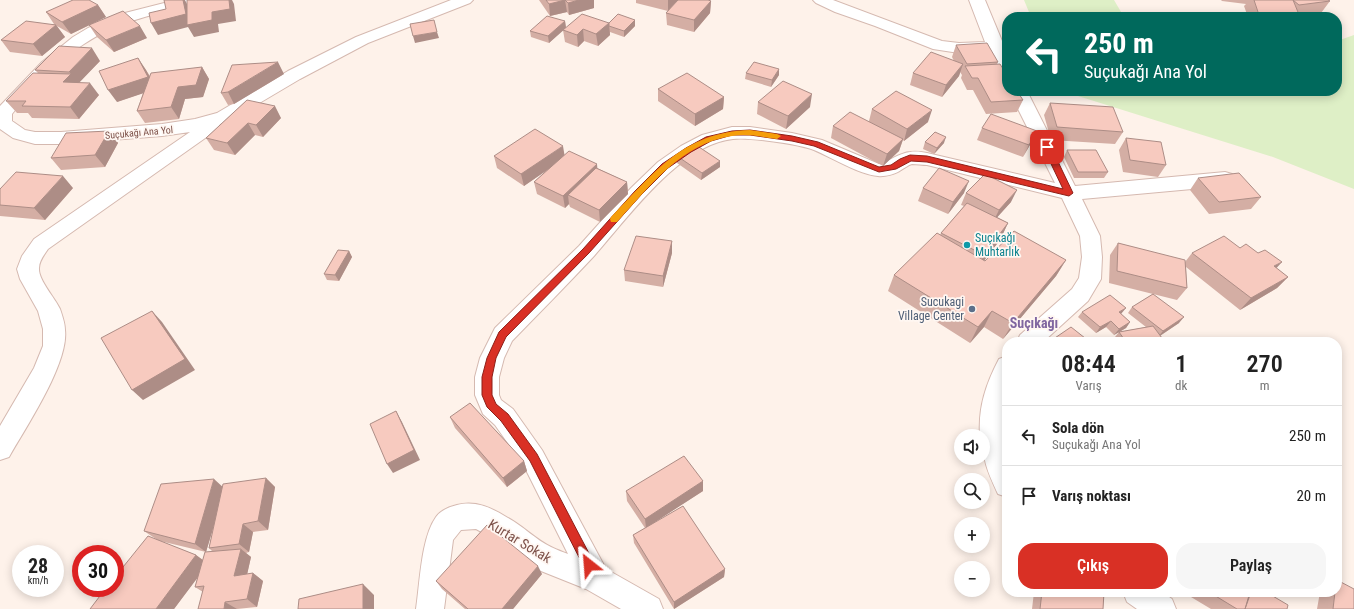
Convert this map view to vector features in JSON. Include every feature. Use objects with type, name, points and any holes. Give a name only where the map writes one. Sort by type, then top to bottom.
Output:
[{"type":"street","name":"Suçukağı Ana Yol","points":[[196,0],[126,18],[99,29],[78,41],[64,50],[23,89],[3,114],[4,122],[9,128],[19,134],[35,138],[61,138],[162,130],[196,125],[223,117],[294,75],[362,40],[465,0]]},
{"type":"street","points":[[821,0],[840,9],[881,23],[939,46],[959,48],[995,46]]},
{"type":"street","points":[[977,0],[995,46],[1002,59]]},
{"type":"street","points":[[1020,96],[1090,236],[1092,257],[1090,279],[1080,296],[1034,337]]},
{"type":"street","points":[[0,449],[44,372],[54,346],[54,329],[49,310],[31,279],[28,268],[32,256],[41,244],[223,117]]},
{"type":"street","points":[[596,578],[533,458],[504,418],[492,407],[487,395],[487,377],[492,358],[502,334],[586,251],[638,193],[665,166],[688,150],[708,139],[732,133],[750,133],[816,144],[879,170],[893,167],[910,158],[927,159],[1069,193],[1237,178]]},
{"type":"street","points":[[1002,375],[995,400],[991,434],[995,456],[1002,473]]},
{"type":"street","name":"Kurtar Sokak","points":[[430,609],[440,538],[446,526],[453,519],[464,516],[478,516],[499,527],[541,557],[596,578],[649,609]]},
{"type":"street","points":[[1144,597],[1162,609]]},
{"type":"green space","points":[[1024,0],[1114,0],[1121,12],[1029,12]]},
{"type":"green space","points":[[1354,35],[1354,189],[1273,157],[1078,96],[1342,96],[1342,39]]},
{"type":"building","points":[[73,0],[89,0],[98,5],[62,22],[46,12]]},
{"type":"building","points":[[164,0],[183,0],[186,14],[151,23],[149,13],[166,9]]},
{"type":"building","points":[[187,0],[229,0],[230,9],[212,12],[212,20],[187,25]]},
{"type":"building","points":[[546,0],[565,0],[549,4]]},
{"type":"building","points":[[565,0],[579,0],[568,3]]},
{"type":"building","points":[[678,0],[711,1],[694,20],[666,13]]},
{"type":"building","points":[[1254,0],[1293,0],[1298,12],[1258,12]]},
{"type":"building","points":[[1293,0],[1328,0],[1330,1],[1299,5]]},
{"type":"building","points":[[123,11],[140,26],[106,40],[89,25]]},
{"type":"building","points":[[582,14],[609,23],[596,34],[583,29],[577,35],[563,30]]},
{"type":"building","points":[[618,14],[635,20],[624,31],[609,26],[609,23]]},
{"type":"building","points":[[547,16],[565,21],[548,36],[530,31]]},
{"type":"building","points":[[434,20],[437,32],[413,36],[410,24]]},
{"type":"building","points":[[26,21],[56,25],[33,44],[1,40]]},
{"type":"building","points":[[987,43],[998,62],[967,64],[956,45]]},
{"type":"building","points":[[59,46],[92,48],[69,72],[35,70]]},
{"type":"building","points":[[931,52],[963,64],[946,85],[913,73]]},
{"type":"building","points":[[138,58],[148,77],[108,90],[99,71]]},
{"type":"building","points":[[278,62],[228,92],[221,93],[232,65]]},
{"type":"building","points":[[754,62],[779,69],[772,80],[746,73]]},
{"type":"building","points":[[1000,64],[1002,67],[1002,96],[1020,96],[1023,100],[991,102],[978,78],[972,78],[965,66]]},
{"type":"building","points":[[202,67],[196,85],[178,87],[171,107],[137,111],[151,73]]},
{"type":"building","points":[[33,73],[71,74],[63,82],[90,83],[70,107],[22,106],[26,101],[6,101]]},
{"type":"building","points":[[687,73],[724,97],[695,114],[658,89]]},
{"type":"building","points":[[783,81],[812,94],[788,116],[758,102]]},
{"type":"building","points":[[896,91],[932,110],[907,129],[872,109]]},
{"type":"building","points":[[247,100],[275,106],[256,125],[248,123],[227,143],[206,138]]},
{"type":"building","points":[[1050,103],[1113,107],[1123,132],[1057,127]]},
{"type":"building","points":[[850,112],[903,139],[887,154],[833,126]]},
{"type":"building","points":[[991,114],[1037,131],[1029,145],[982,128]]},
{"type":"building","points":[[535,129],[563,146],[521,174],[494,156]]},
{"type":"building","points":[[109,131],[95,155],[51,158],[66,133]]},
{"type":"building","points":[[935,132],[946,137],[937,148],[925,142]]},
{"type":"building","points":[[1126,138],[1161,142],[1166,165],[1130,160]]},
{"type":"building","points":[[696,145],[720,161],[702,173],[677,156]]},
{"type":"building","points":[[1067,150],[1096,150],[1108,172],[1078,172]]},
{"type":"building","points":[[569,151],[597,164],[563,196],[534,182]]},
{"type":"building","points":[[596,168],[627,182],[599,210],[568,195]]},
{"type":"building","points":[[939,168],[969,181],[953,202],[923,188]]},
{"type":"building","points":[[16,172],[63,176],[34,208],[0,205],[0,189]]},
{"type":"building","points":[[1239,173],[1261,197],[1219,202],[1198,178]]},
{"type":"building","points":[[985,174],[1017,190],[999,210],[966,193]]},
{"type":"building","points":[[967,203],[1008,223],[984,255],[941,233]]},
{"type":"building","name":"Sucukagi Village Center","points":[[1014,231],[1066,260],[1013,323],[992,311],[978,327],[894,275],[937,233],[985,261]]},
{"type":"building","points":[[636,236],[672,241],[663,276],[624,270]]},
{"type":"building","points":[[1224,236],[1240,248],[1246,244],[1258,253],[1265,250],[1282,262],[1274,266],[1288,277],[1251,298],[1192,253]]},
{"type":"building","points":[[1118,243],[1185,260],[1187,288],[1117,271]]},
{"type":"building","points":[[338,250],[349,251],[335,275],[324,274]]},
{"type":"building","points":[[1153,294],[1184,317],[1163,331],[1132,307]]},
{"type":"building","points":[[1110,295],[1126,308],[1119,312],[1130,322],[1119,329],[1111,321],[1100,327],[1082,312]]},
{"type":"building","points":[[152,311],[185,359],[132,390],[101,338]]},
{"type":"building","points":[[1153,326],[1161,337],[1122,337],[1119,332]]},
{"type":"building","points":[[1071,327],[1084,337],[1056,337]]},
{"type":"building","points":[[470,403],[524,461],[503,478],[450,417]]},
{"type":"building","points":[[396,411],[414,450],[387,464],[370,424]]},
{"type":"building","points":[[684,456],[703,481],[645,519],[626,491]]},
{"type":"building","points":[[266,478],[258,521],[243,524],[239,544],[209,548],[223,484]]},
{"type":"building","points":[[214,479],[195,544],[144,531],[161,484]]},
{"type":"building","points":[[683,506],[725,569],[674,602],[633,535]]},
{"type":"building","points":[[487,525],[538,566],[502,609],[468,609],[436,581]]},
{"type":"building","points":[[148,536],[196,555],[156,609],[90,609],[99,597],[124,597],[124,566]]},
{"type":"building","points":[[241,549],[234,576],[253,573],[247,599],[225,602],[224,609],[198,609],[204,586],[195,587],[205,552]]},
{"type":"building","points":[[1342,583],[1354,589],[1354,609],[1333,609],[1334,597],[1342,597]]},
{"type":"building","points":[[363,584],[363,609],[298,609],[299,599]]},
{"type":"building","points":[[1041,597],[1104,597],[1103,609],[1040,609]]},
{"type":"building","points":[[1217,597],[1249,597],[1245,609],[1237,609]]},
{"type":"building","points":[[1249,597],[1274,597],[1288,605],[1287,609],[1245,609]]},
{"type":"slow traffic","points":[[614,219],[665,166],[688,150],[708,139],[732,133],[777,136]]},
{"type":"place","name":"Suçıkağı Muhtarlık","points":[[967,245]]},
{"type":"place","name":"Sucukagi Village Center","points":[[972,309]]},
{"type":"district","name":"Suçıkağı","points":[[1034,323]]},
{"type":"route","points":[[589,565],[533,458],[504,418],[492,407],[487,395],[487,377],[492,358],[502,334],[586,251],[638,193],[665,166],[688,150],[708,139],[732,133],[750,133],[816,144],[868,167],[879,170],[893,167],[910,158],[927,159],[1069,193],[1047,147]]}]
